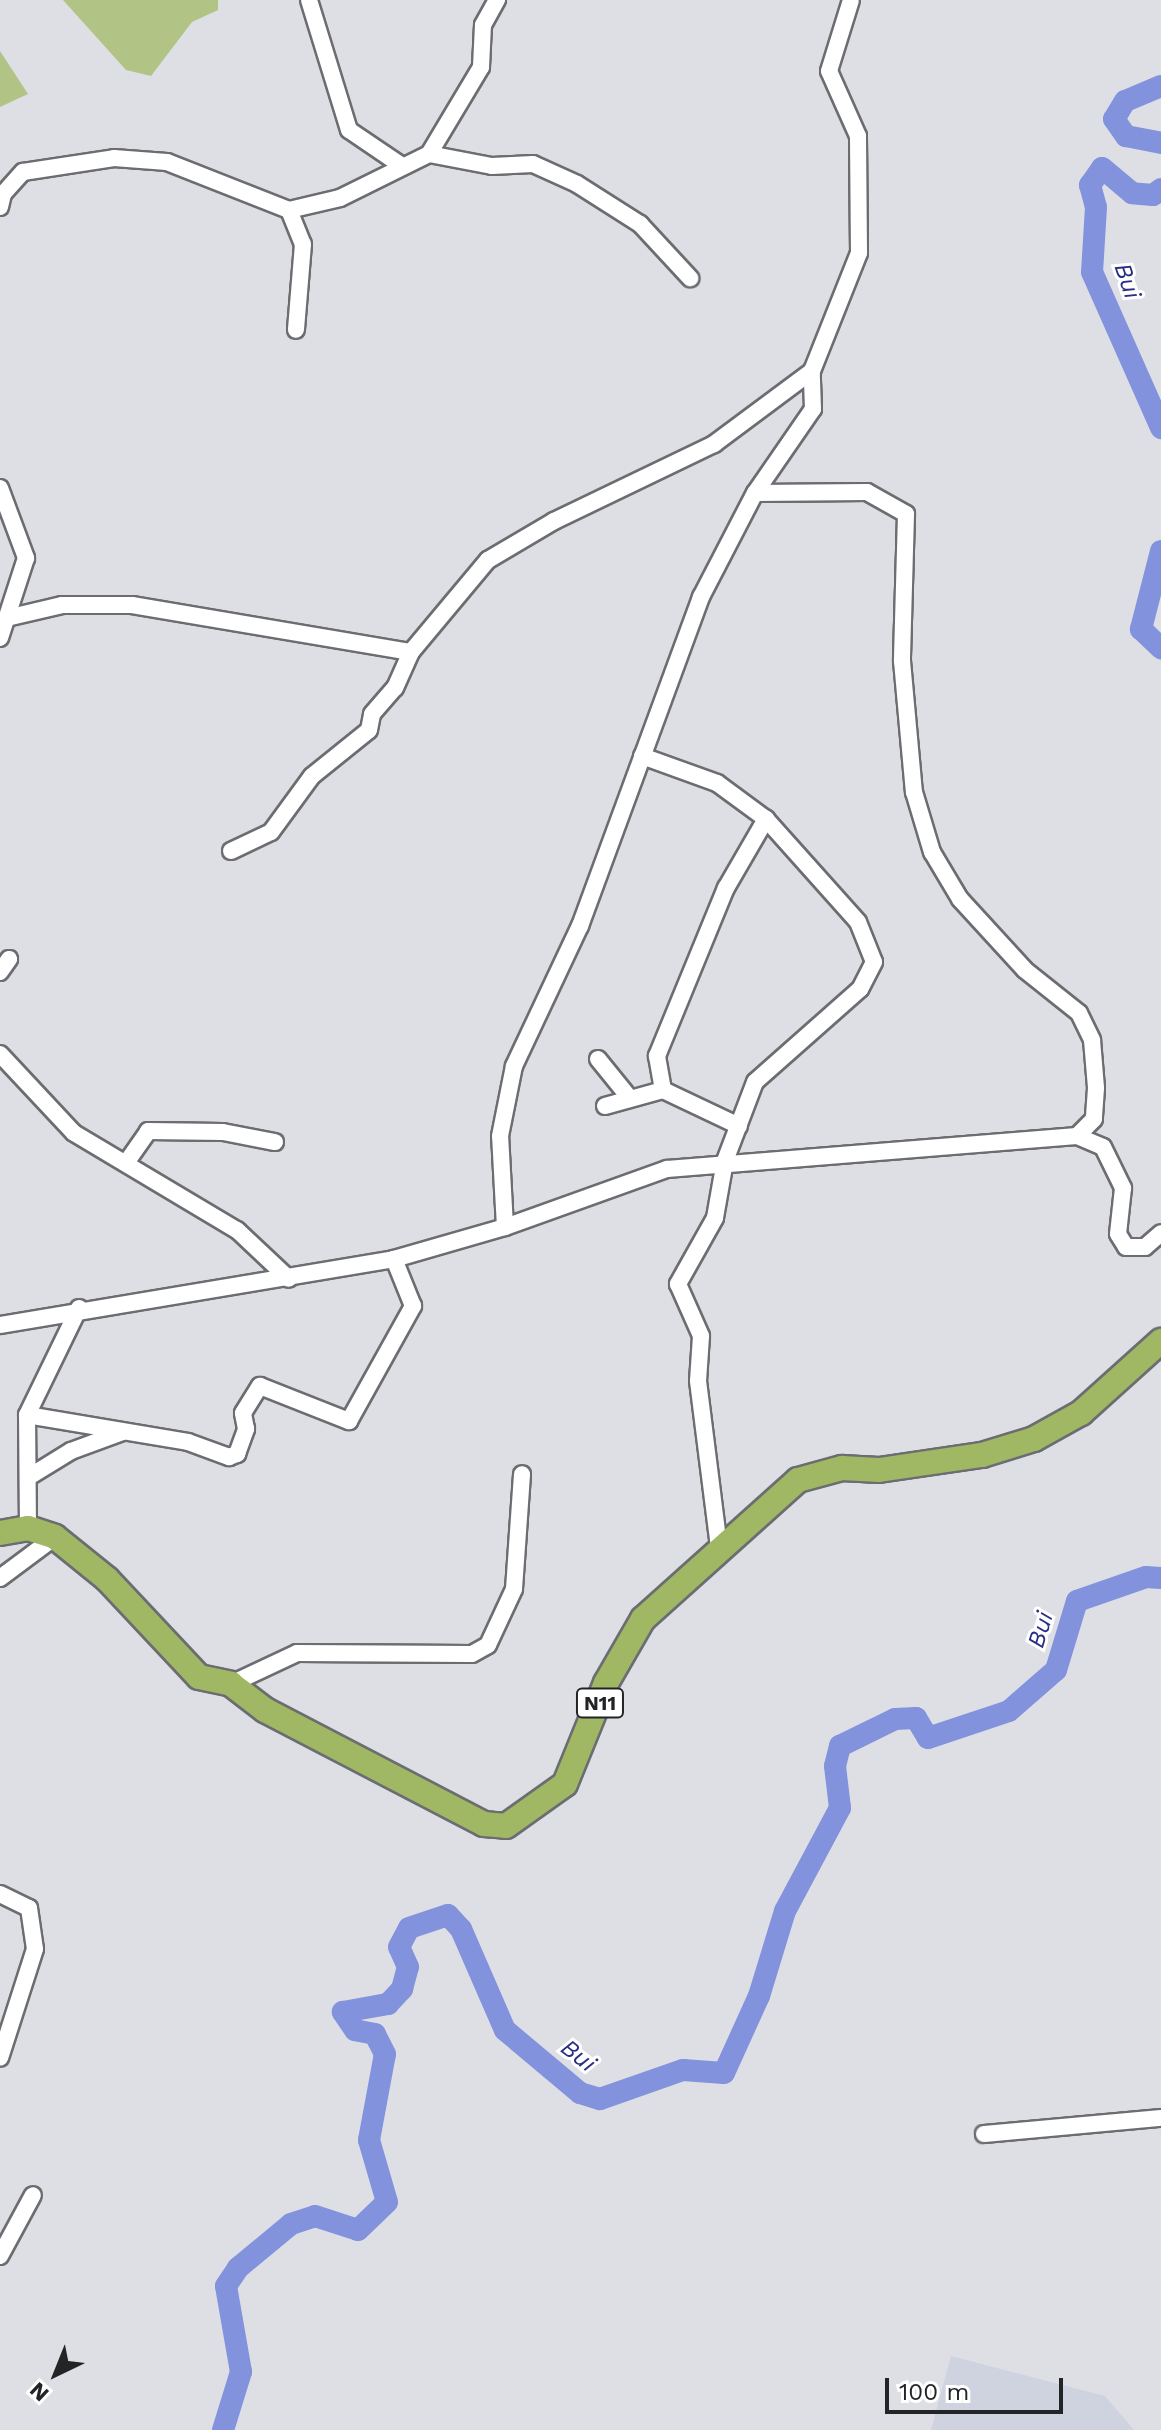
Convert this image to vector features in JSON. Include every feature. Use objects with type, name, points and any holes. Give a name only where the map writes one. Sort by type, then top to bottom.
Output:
[{"type":"highway","name":"N11","points":[[0,1533],[28,1528],[55,1537],[116,1588],[199,1677],[231,1684],[362,1763],[484,1824],[506,1826],[565,1784],[606,1683],[643,1619],[798,1480],[842,1468],[879,1470],[982,1455],[1034,1439],[1081,1413],[1161,1341]]},
{"type":"street","points":[[309,0],[349,130],[402,166]]},
{"type":"street","points":[[429,154],[481,67],[483,25],[497,0]]},
{"type":"street","points":[[848,26],[851,0]]},
{"type":"street","points":[[505,1227],[500,1136],[514,1066],[580,926],[701,597],[755,493],[813,409],[812,371],[859,253],[858,136],[829,71],[848,26],[865,0]]},
{"type":"street","points":[[0,207],[23,172],[74,160],[143,158],[289,210],[340,198],[429,154],[492,166],[533,164],[577,184],[640,224],[690,278]]},
{"type":"street","points":[[289,210],[303,244],[296,330]]},
{"type":"street","points":[[231,851],[271,832],[312,776],[369,730],[372,714],[395,688],[411,652],[488,560],[554,521],[714,444],[812,371]]},
{"type":"street","points":[[0,488],[26,558],[11,617],[0,638]]},
{"type":"street","points":[[755,493],[867,492],[906,514],[902,661],[908,756],[923,826],[960,899],[1025,970],[1079,1013],[1095,1058],[1094,1119],[1103,1147],[1123,1188],[1118,1234],[1126,1247],[1145,1247],[1161,1233]]},
{"type":"street","points":[[11,617],[62,605],[132,605],[411,652]]},
{"type":"street","points":[[642,756],[717,783],[766,819],[858,922],[874,962],[860,989],[771,1061],[755,1082],[725,1161],[715,1218],[678,1284],[701,1336],[698,1381],[719,1548]]},
{"type":"street","points":[[663,1090],[657,1056],[726,888],[766,819]]},
{"type":"street","points":[[0,1054],[60,1122],[237,1230],[289,1279]]},
{"type":"street","points":[[598,1059],[628,1096]]},
{"type":"street","points":[[605,1106],[628,1096],[663,1090],[739,1126]]},
{"type":"street","points":[[1077,1136],[1094,1119]]},
{"type":"street","points":[[126,1163],[148,1131],[223,1132],[275,1142]]},
{"type":"street","points":[[0,1325],[30,1323],[79,1308],[289,1279],[394,1259],[505,1227],[667,1169],[725,1161],[1077,1136],[1103,1147]]},
{"type":"street","points":[[27,1415],[124,1432],[229,1457],[243,1441],[243,1413],[253,1391],[269,1386],[349,1421],[413,1306],[394,1259]]},
{"type":"street","points":[[28,1528],[32,1475],[27,1415],[79,1308]]},
{"type":"street","points":[[32,1475],[71,1451],[124,1432]]},
{"type":"street","points":[[231,1684],[297,1653],[472,1654],[488,1645],[514,1589],[522,1474]]},
{"type":"street","points":[[0,1578],[55,1537]]},
{"type":"street","points":[[0,1894],[29,1908],[35,1949],[0,2058]]},
{"type":"street","points":[[984,2134],[1161,2118]]},
{"type":"street","points":[[0,2256],[33,2195]]},
{"type":"shaded area","points":[[951,2356],[1105,2396],[1134,2430],[931,2430]]},
{"type":"green space","points":[[63,0],[218,0],[218,10],[192,22],[151,76],[126,70]]},
{"type":"green space","points":[[0,51],[28,94],[0,107]]},
{"type":"waterway","name":"Bui","points":[[1161,86],[1125,101],[1114,119],[1126,136],[1161,143]]},
{"type":"waterway","name":"Bui","points":[[1161,189],[1153,195],[1132,193],[1102,168],[1090,185],[1096,207],[1092,272],[1161,428]]},
{"type":"waterway","name":"Bui","points":[[1161,551],[1141,629],[1161,648]]},
{"type":"waterway","name":"Bui","points":[[223,2430],[241,2372],[226,2286],[238,2268],[291,2224],[315,2216],[358,2230],[387,2202],[369,2140],[385,2054],[375,2034],[355,2030],[343,2012],[388,2004],[402,1989],[408,1967],[399,1947],[409,1928],[448,1915],[461,1929],[505,2030],[580,2093],[600,2099],[683,2070],[724,2073],[759,1996],[785,1911],[840,1808],[835,1766],[840,1746],[895,1719],[916,1718],[928,1738],[1009,1711],[1056,1670],[1077,1601],[1146,1577],[1161,1578]]}]
